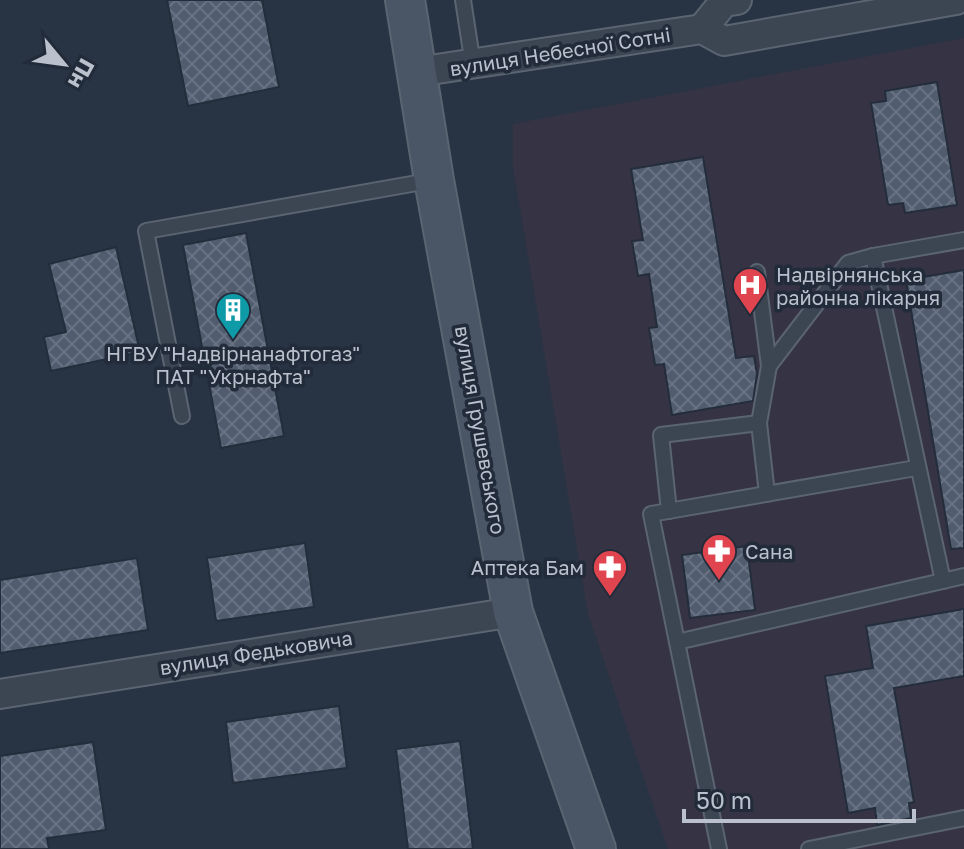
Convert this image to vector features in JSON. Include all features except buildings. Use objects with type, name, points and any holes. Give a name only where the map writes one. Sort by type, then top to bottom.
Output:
[{"type":"street","name":"вулиця Грушевського","points":[[405,0],[434,180],[513,612],[596,849]]},
{"type":"street","points":[[702,29],[724,2],[737,0]]},
{"type":"street","name":"вулиця Небесної Сотні","points":[[417,72],[702,29],[724,41],[956,0]]},
{"type":"street","name":"вулиця Федьковича","points":[[0,694],[513,612]]},
{"type":"lane","points":[[463,0],[473,65]]},
{"type":"lane","points":[[182,416],[146,231],[434,180]]},
{"type":"lane","points":[[769,366],[848,263],[964,240]]},
{"type":"lane","points":[[873,256],[916,468],[943,581]]},
{"type":"lane","points":[[757,272],[769,366],[759,423],[767,494]]},
{"type":"lane","points":[[765,336],[796,330]]},
{"type":"lane","points":[[669,511],[661,435],[759,423]]},
{"type":"lane","points":[[719,849],[651,514],[916,468]]},
{"type":"lane","points":[[677,642],[964,576]]},
{"type":"lane","points":[[809,849],[964,818]]},
{"type":"shaded area","name":"Надвірнянська районна лікарня","points":[[964,38],[964,849],[668,849],[588,614],[513,167],[513,124]]},
{"type":"place","name":"Надвірнянська районна лікарня","points":[[750,316]]},
{"type":"place","name":"НГВУ \"Надвірнанафтогаз\" ПАТ \"Укрнафта\"","points":[[233,341]]},
{"type":"place","name":"Сана","points":[[719,582]]},
{"type":"place","name":"Аптека Бам","points":[[610,598]]}]
